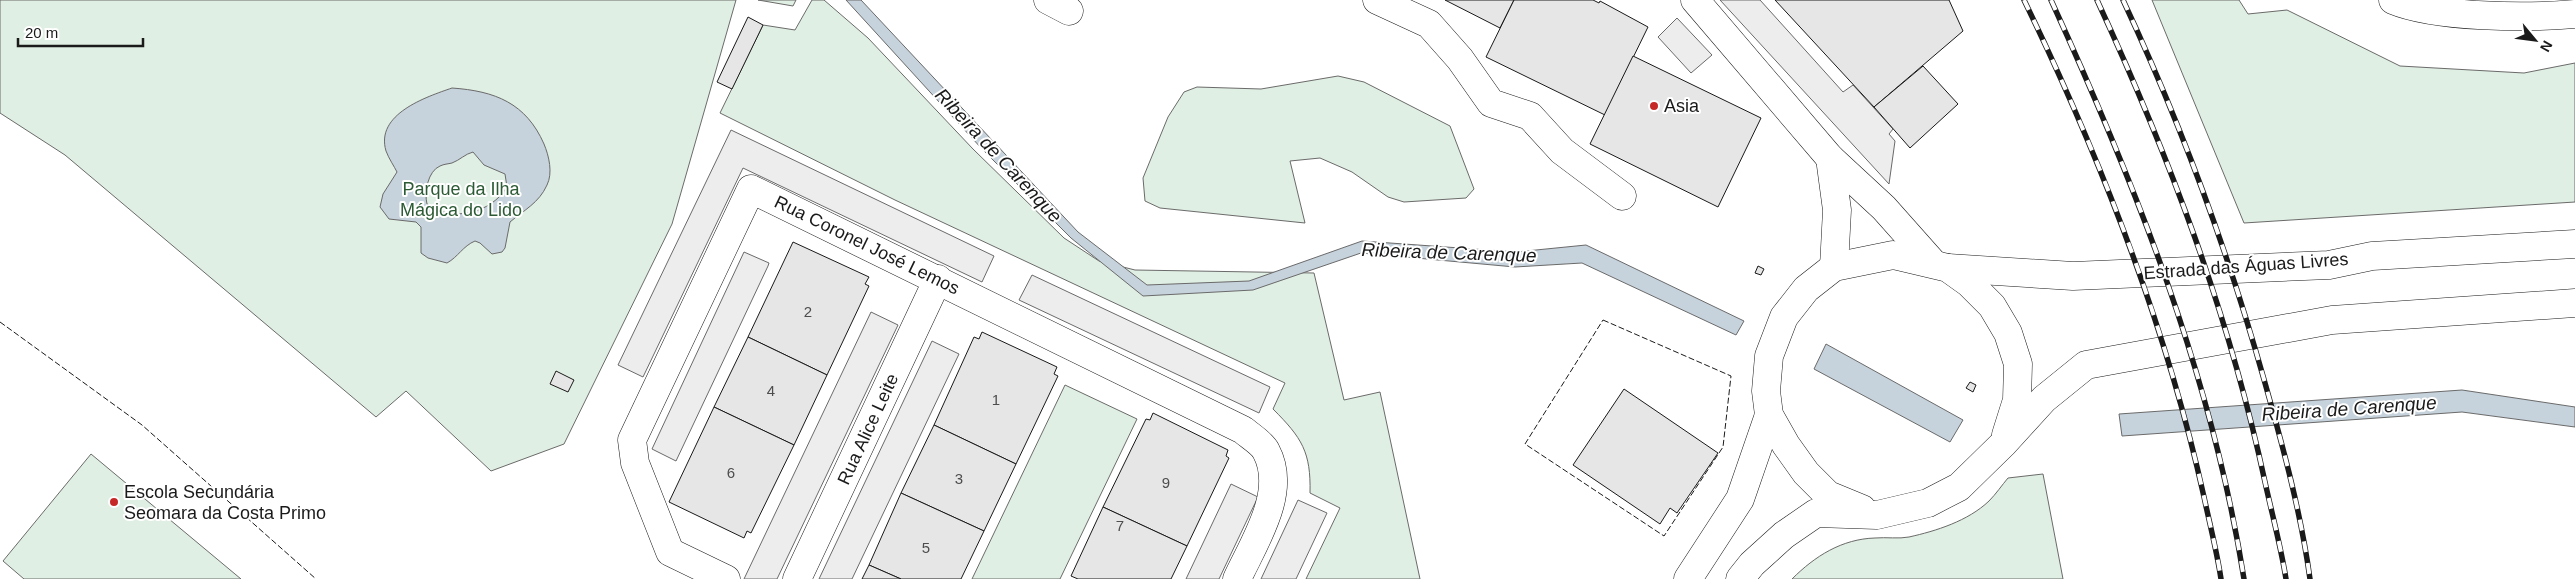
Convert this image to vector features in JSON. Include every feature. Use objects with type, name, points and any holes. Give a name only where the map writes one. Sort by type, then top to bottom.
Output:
[{"type":"street","points":[[1377,0],[1429,24],[1460,59],[1491,102],[1530,116],[1562,151],[1622,196]]},
{"type":"street","points":[[1695,0],[1830,158],[1884,208],[1940,265],[1969,283],[1992,306],[2008,333],[2018,364],[2017,400],[2003,444]]},
{"type":"street","points":[[2393,0],[2438,10],[2496,15],[2540,17],[2575,14]]},
{"type":"street","points":[[1830,158],[1837,210],[1834,267],[1806,289],[1784,317],[1769,356],[1766,391],[1769,415],[1786,445],[1806,473],[1828,495],[1878,515]]},
{"type":"street","name":"Rua Coronel José Lemos","points":[[726,579],[670,552],[635,464],[632,440],[751,189],[1243,430],[1266,449],[1273,471],[1273,494],[1264,520],[1237,579]]},
{"type":"street","name":"Estrada das Águas Livres","points":[[1834,267],[1893,255],[1940,265],[2073,276],[2329,264],[2372,256],[2575,244]]},
{"type":"street","name":"Rua Alice Leite","points":[[797,579],[938,279]]},
{"type":"street","points":[[1740,579],[1752,564],[1784,535],[1816,513],[1878,515],[1928,503],[1959,487],[2003,444],[2044,398],[2086,365],[2332,320],[2575,302]]},
{"type":"street","points":[[1688,579],[1740,499],[1769,415]]},
{"type":"green space","name":"Parque da Ilha Mágica do Lido","points":[[0,0],[736,0],[672,224],[564,444],[491,471],[406,391],[376,417],[65,155],[0,113]]},
{"type":"green space","points":[[758,0],[796,0],[793,6]]},
{"type":"green space","points":[[812,0],[824,0],[868,38],[973,149],[1064,238],[1099,261],[1135,270],[1314,273],[1344,400],[1380,392],[1420,579],[1306,579],[1340,508],[1310,493],[1309,467],[1303,446],[1273,409],[1285,383],[895,200],[720,113],[763,25],[795,30]]},
{"type":"green space","points":[[2152,0],[2239,0],[2248,14],[2287,10],[2400,66],[2524,73],[2575,63],[2575,202],[2244,223]]},
{"type":"green space","points":[[1338,76],[1364,82],[1450,126],[1474,189],[1466,198],[1404,202],[1388,197],[1352,172],[1320,158],[1290,161],[1305,223],[1160,208],[1145,201],[1143,178],[1168,117],[1184,92],[1197,87],[1261,89]]},
{"type":"green space","points":[[1065,385],[1137,419],[1060,579],[972,579]]},
{"type":"green space","points":[[91,454],[241,579],[24,579],[3,561]]},
{"type":"green space","points":[[2043,474],[2063,579],[1792,579],[1810,563],[1840,545],[1863,539],[1901,538],[1930,532],[1962,520],[1981,508],[2008,478]]},
{"type":"shaded area","points":[[1720,0],[1760,0],[1843,92],[1853,85],[1893,129],[1889,134],[1895,141],[1889,184]]},
{"type":"shaded area","points":[[1677,18],[1712,55],[1691,73],[1658,37]]},
{"type":"shaded area","points":[[731,130],[994,256],[982,282],[743,168],[643,377],[618,365]]},
{"type":"shaded area","points":[[744,252],[769,263],[676,461],[652,449]]},
{"type":"shaded area","points":[[1032,275],[1270,387],[1259,413],[1019,300]]},
{"type":"shaded area","points":[[871,312],[898,325],[777,579],[744,579]]},
{"type":"shaded area","points":[[932,341],[959,354],[852,579],[819,579]]},
{"type":"shaded area","points":[[1231,484],[1258,497],[1219,579],[1186,579]]},
{"type":"shaded area","points":[[1298,500],[1327,513],[1296,579],[1261,579]]},
{"type":"water","name":"Ribeira de Carenque","points":[[846,0],[861,0],[1078,232],[1147,285],[1249,281],[1362,241],[1516,252],[1586,245],[1744,321],[1736,335],[1582,263],[1515,267],[1361,253],[1253,290],[1143,296],[1071,238],[982,149]]},
{"type":"water","points":[[452,88],[482,92],[495,96],[518,109],[537,130],[546,149],[550,170],[549,180],[540,197],[510,222],[505,248],[502,252],[492,254],[475,241],[447,263],[428,258],[421,253],[421,227],[416,222],[389,219],[380,207],[383,194],[397,172],[386,151],[385,138],[388,127],[395,117],[405,109],[429,96]],"holes":[[[473,152],[484,165],[505,174],[507,187],[491,203],[482,209],[460,214],[437,210],[427,204],[428,182],[432,172],[436,169],[442,165],[455,162]]]},
{"type":"water","points":[[1826,344],[1963,420],[1950,442],[1814,369]]},
{"type":"water","name":"Ribeira de Carenque","points":[[2462,390],[2575,407],[2575,427],[2462,412],[2122,436],[2119,414]]},
{"type":"building","points":[[1445,0],[1514,0],[1500,28]]},
{"type":"building","points":[[1514,0],[1593,0],[1599,3],[1600,1],[1648,27],[1605,115],[1486,57]]},
{"type":"building","points":[[1775,0],[1949,0],[1963,31],[1874,107]]},
{"type":"building","points":[[748,17],[763,25],[732,89],[717,82]]},
{"type":"building","points":[[1633,56],[1761,118],[1718,207],[1590,144]]},
{"type":"building","points":[[1923,66],[1958,104],[1910,148],[1874,107]]},
{"type":"building","points":[[793,242],[869,277],[865,284],[869,286],[827,375],[748,337]]},
{"type":"building","points":[[1758,266],[1764,269],[1761,275],[1755,273]]},
{"type":"building","points":[[982,332],[1057,367],[1054,374],[1058,376],[1016,464],[934,425],[974,337],[979,339]]},
{"type":"building","points":[[748,337],[827,375],[794,445],[714,407]]},
{"type":"building","points":[[556,371],[574,380],[568,392],[550,384]]},
{"type":"building","points":[[1970,382],[1976,385],[1973,392],[1966,388]]},
{"type":"building","points":[[1624,389],[1718,453],[1677,513],[1670,508],[1660,524],[1573,465]]},
{"type":"building","points":[[714,407],[794,445],[751,533],[747,531],[744,538],[669,502]]},
{"type":"building","points":[[1153,413],[1228,450],[1226,456],[1229,458],[1187,546],[1103,507],[1146,419],[1150,420]]},
{"type":"building","points":[[934,425],[1016,464],[984,531],[901,493]]},
{"type":"building","points":[[901,493],[984,531],[961,579],[901,579],[869,565]]},
{"type":"building","points":[[1103,507],[1187,546],[1171,579],[1078,579],[1071,576]]},
{"type":"building","points":[[869,565],[901,579],[862,579]]},
{"type":"railway","points":[[2024,0],[2105,182],[2151,306],[2189,433],[2221,579]]},
{"type":"railway","points":[[2051,0],[2113,140],[2167,283],[2212,429],[2230,503],[2244,579]]},
{"type":"railway","points":[[2097,0],[2149,118],[2215,297],[2250,419],[2286,579]]},
{"type":"railway","points":[[2123,0],[2184,141],[2202,188],[2251,334],[2297,505],[2310,579]]},
{"type":"fence","points":[[1603,320],[1731,376],[1723,447],[1664,536],[1525,444],[1603,320]]},
{"type":"fence","points":[[0,322],[142,425],[316,579]]},
{"type":"place","name":"Asia","points":[[1654,106]]},
{"type":"place","name":"Escola Secundária Seomara da Costa Primo","points":[[114,502]]}]
